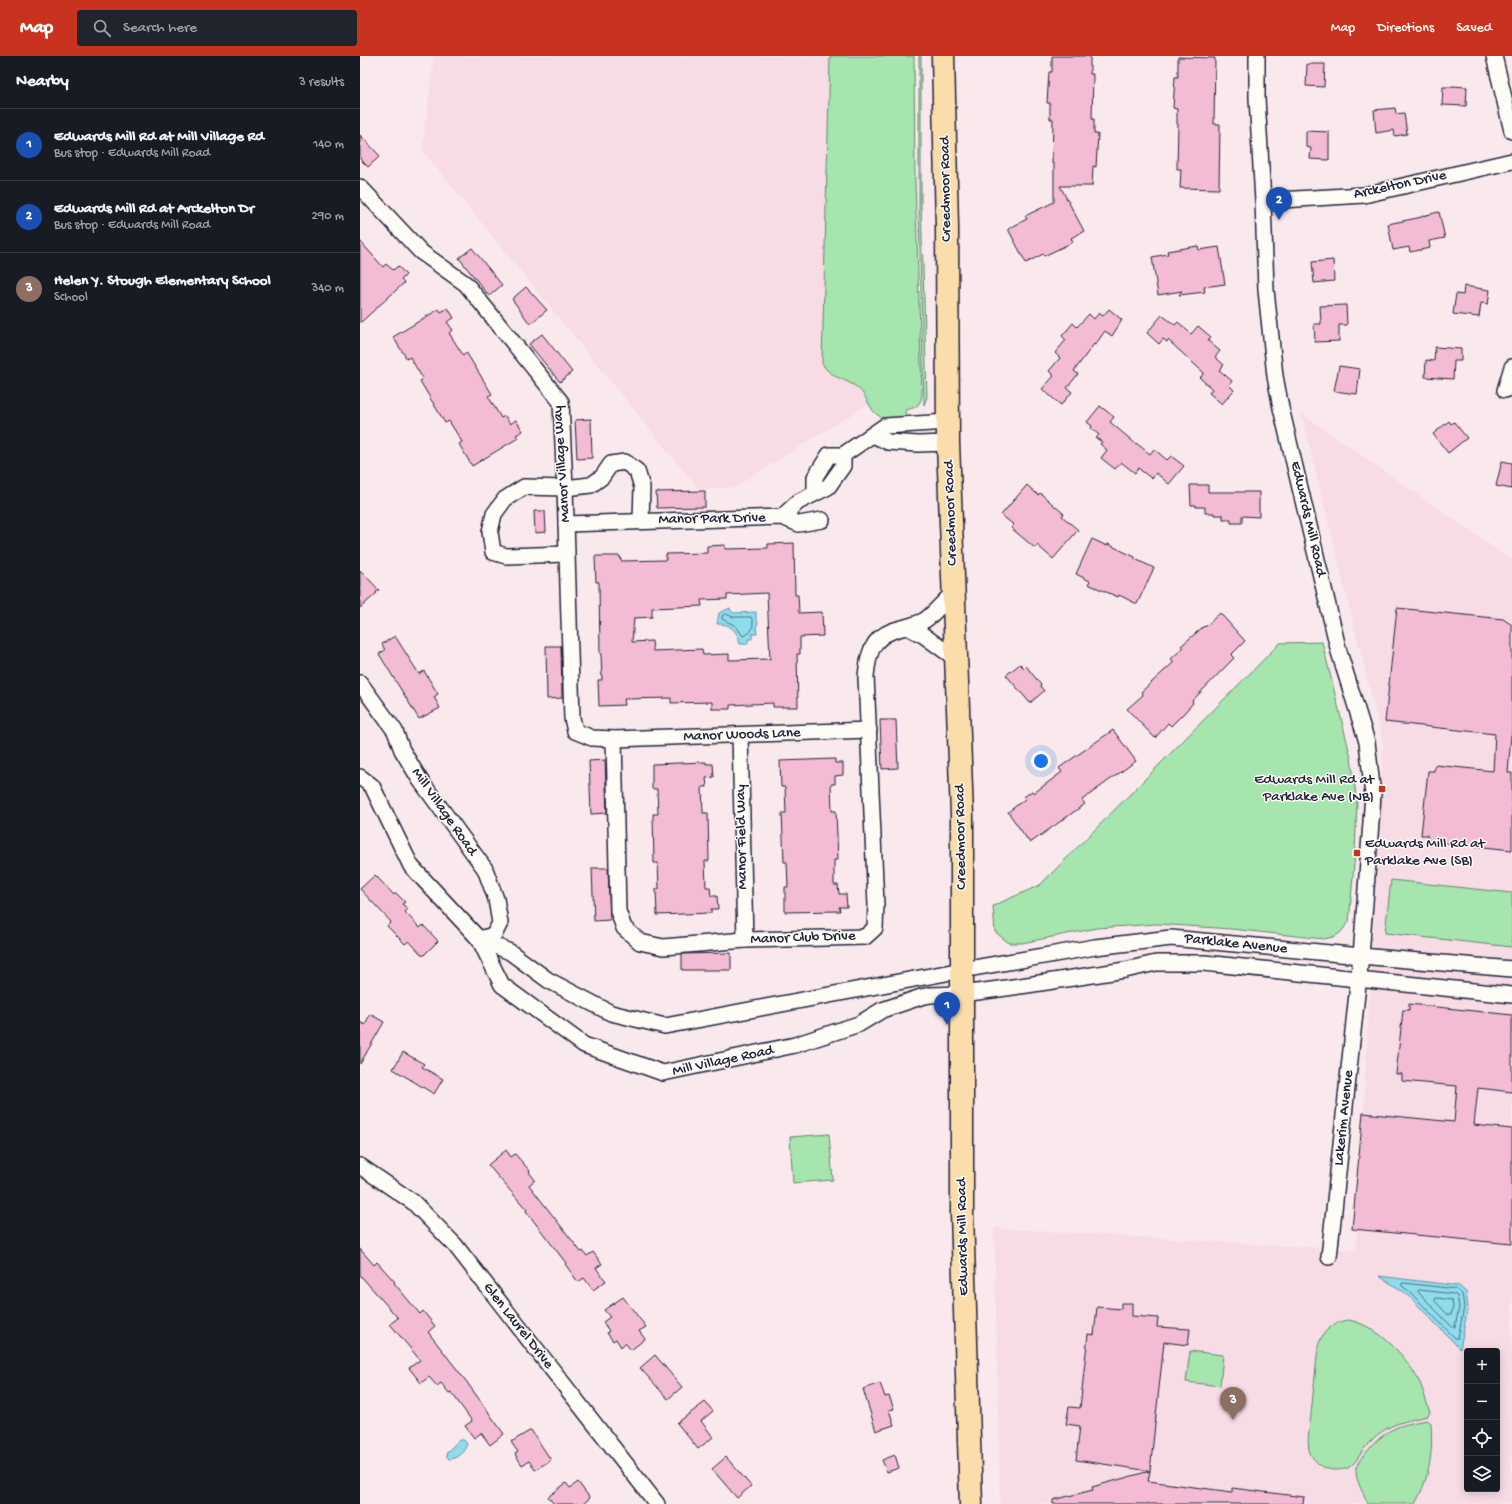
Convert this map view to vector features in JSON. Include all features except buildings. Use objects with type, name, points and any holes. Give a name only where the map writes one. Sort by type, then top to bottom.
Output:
[{"type":"main road","name":"Creedmoor Road","points":[[943,56],[947,227],[948,443],[962,815],[962,970]]},
{"type":"main road","name":"Edwards Mill Road","points":[[962,970],[962,1220],[971,1504]]},
{"type":"street","name":"Edwards Mill Road","points":[[1257,56],[1257,98],[1266,290],[1276,383],[1339,652],[1367,742],[1374,795],[1359,978]]},
{"type":"street","points":[[1494,56],[1512,131]]},
{"type":"street","name":"Arckelton Drive","points":[[1263,201],[1364,194],[1512,161]]},
{"type":"street","name":"Manor Village Way","points":[[360,187],[421,252],[466,284],[561,402],[572,718],[576,731],[592,738],[614,739]]},
{"type":"street","points":[[1505,390],[1512,367]]},
{"type":"street","name":"Manor Park Drive","points":[[782,517],[798,502],[828,487],[842,466],[843,455],[885,426],[948,422]]},
{"type":"street","points":[[873,435],[888,442],[918,444],[948,443]]},
{"type":"street","name":"Manor Park Drive","points":[[566,554],[506,556],[493,552],[490,532],[494,514],[505,499],[524,487],[565,488],[591,485],[602,477],[611,464],[625,462],[637,471],[642,487],[641,521]]},
{"type":"street","name":"Manor Park Drive","points":[[566,524],[782,517],[799,524],[822,520]]},
{"type":"street","name":"Manor Club Drive","points":[[614,739],[618,911],[624,928],[640,942],[663,947],[745,940],[865,936],[875,928],[876,905],[866,676],[868,659],[874,642],[891,631],[925,620],[954,592]]},
{"type":"street","points":[[907,627],[923,635],[956,659]]},
{"type":"street","name":"Mill Village Road","points":[[360,683],[395,731],[402,750],[420,780],[485,869],[496,899],[500,923],[494,935],[479,939]]},
{"type":"street","name":"Manor Woods Lane","points":[[614,739],[869,730]]},
{"type":"street","name":"Manor Field Way","points":[[740,735],[745,940]]},
{"type":"street","name":"Mill Village Road","points":[[360,777],[372,786],[411,866],[479,939],[502,985],[584,1045],[663,1074],[795,1045],[859,1024],[882,1010],[921,997],[930,995],[963,994]]},
{"type":"street","name":"Parklake Avenue","points":[[962,970],[1095,947],[1171,938],[1512,969]]},
{"type":"street","name":"Mill Village Road","points":[[479,939],[510,952],[548,980],[611,1013],[665,1026],[962,970]]},
{"type":"street","name":"Parklake Avenue","points":[[963,994],[1125,970],[1156,963],[1204,963],[1512,995]]},
{"type":"street","name":"Lakerim Avenue","points":[[1329,1257],[1359,978]]},
{"type":"street","name":"Glen Laurel Drive","points":[[360,1166],[413,1202],[455,1245],[657,1504]]},
{"type":"shaded area","points":[[434,56],[830,56],[822,363],[832,375],[847,381],[859,390],[869,404],[735,487],[699,490],[422,150]]},
{"type":"shaded area","points":[[1301,413],[1512,560],[1512,1504],[1000,1504],[994,1228],[1356,1250],[1383,743]]},
{"type":"green space","points":[[830,56],[914,56],[915,180],[922,393],[921,400],[918,405],[905,410],[906,416],[889,418],[879,416],[873,410],[859,389],[829,372],[822,363]]},
{"type":"green space","points":[[919,56],[921,56],[921,203],[927,397],[924,405],[919,215]]},
{"type":"green space","points":[[1322,642],[1351,758],[1357,803],[1355,853],[1349,922],[1340,933],[1333,937],[1324,939],[1231,929],[1157,924],[1097,928],[1022,943],[1009,943],[995,932],[993,906],[1040,885],[1280,643]]},
{"type":"green space","points":[[1391,880],[1512,893],[1512,947],[1385,933]]},
{"type":"green space","points":[[829,1134],[833,1180],[793,1183],[790,1137]]},
{"type":"green space","points":[[1349,1320],[1360,1323],[1371,1329],[1400,1353],[1420,1383],[1430,1413],[1427,1416],[1402,1422],[1381,1432],[1368,1444],[1351,1466],[1344,1469],[1331,1470],[1323,1467],[1315,1461],[1311,1456],[1308,1444],[1318,1347],[1322,1337],[1329,1328],[1343,1321]]},
{"type":"green space","points":[[1190,1351],[1223,1355],[1220,1386],[1186,1382]]},
{"type":"green space","points":[[1427,1420],[1431,1423],[1431,1455],[1424,1484],[1415,1504],[1368,1504],[1358,1482],[1356,1469],[1358,1463],[1372,1446],[1385,1434],[1399,1426]]},
{"type":"water","points":[[730,608],[734,613],[756,612],[756,619],[758,622],[756,628],[757,634],[752,634],[752,639],[748,639],[748,644],[740,644],[737,635],[729,626],[717,624],[719,613]]},
{"type":"water","points":[[1379,1276],[1459,1286],[1466,1292],[1468,1307],[1460,1349],[1407,1294]]},
{"type":"water","points":[[459,1440],[464,1440],[467,1444],[466,1447],[458,1456],[449,1459],[446,1456],[447,1452]]},
{"type":"place","name":"Edwards Mill Rd at Arckelton Dr","points":[[1279,220]]},
{"type":"place","name":"Edwards Mill Rd at Parklake Ave (NB)","points":[[1382,789]]},
{"type":"place","name":"Edwards Mill Rd at Parklake Ave (SB)","points":[[1357,853]]},
{"type":"place","name":"Edwards Mill Rd at Mill Village Rd","points":[[947,1025]]},
{"type":"place","name":"Helen Y. Stough Elementary School","points":[[1233,1420]]}]
